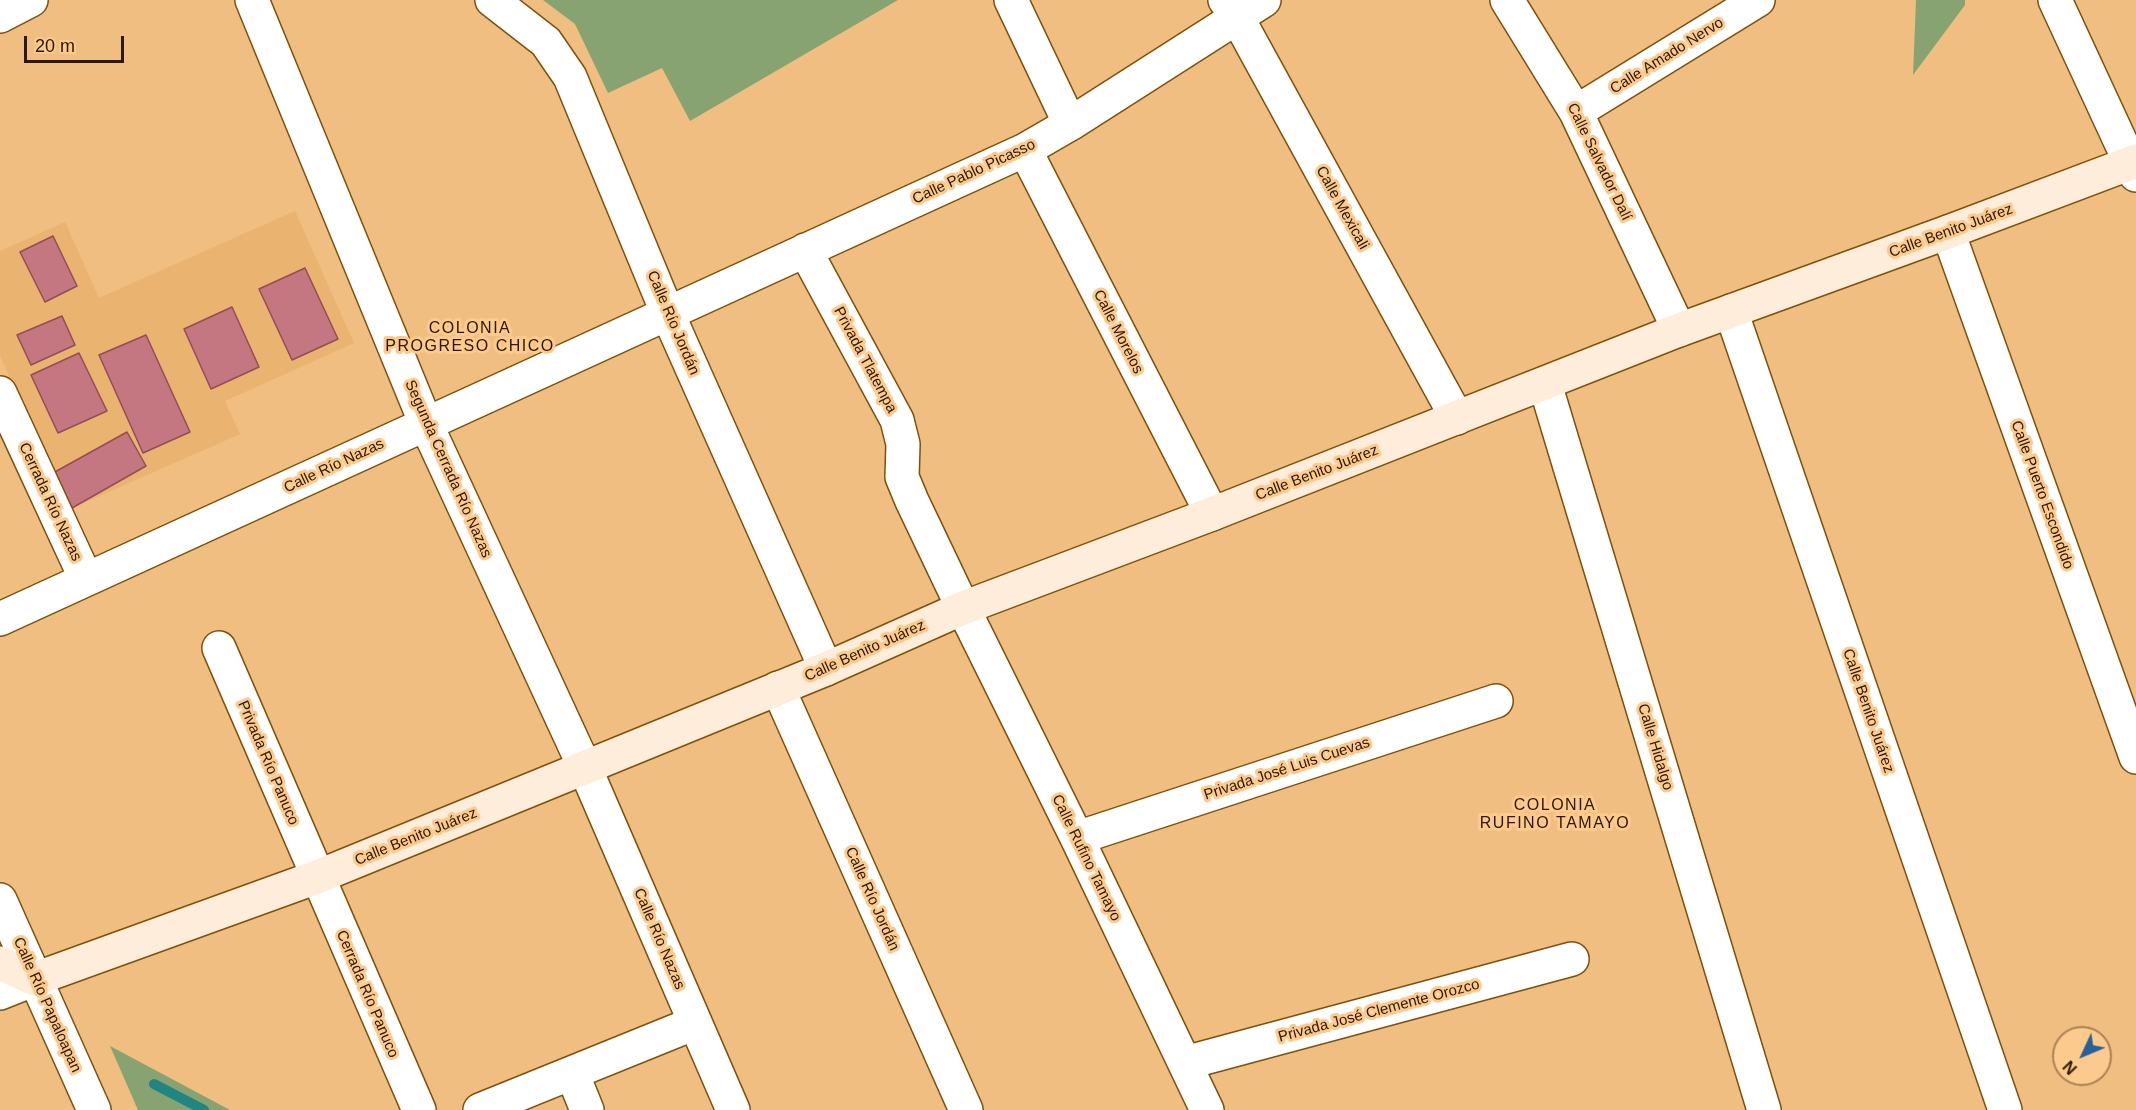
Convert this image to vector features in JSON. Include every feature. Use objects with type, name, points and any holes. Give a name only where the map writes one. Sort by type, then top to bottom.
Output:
[{"type":"street","points":[[0,16],[31,0]]},
{"type":"street","name":"Segunda Cerrada Río Nazas","points":[[252,0],[426,424],[585,768]]},
{"type":"street","name":"Calle Río Jordán","points":[[492,0],[546,42],[570,77],[667,312],[826,669]]},
{"type":"street","points":[[1011,0],[1070,124]]},
{"type":"street","name":"Calle Pablo Picasso","points":[[667,312],[1025,150],[1070,124],[1231,9],[1264,0]]},
{"type":"street","name":"Calle Salvador Dalí","points":[[1507,0],[1576,112],[1679,330]]},
{"type":"street","name":"Calle Amado Nervo","points":[[1576,112],[1758,0]]},
{"type":"street","points":[[2055,0],[2134,167]]},
{"type":"street","name":"Calle Mexicali","points":[[1231,9],[1457,418]]},
{"type":"street","name":"Calle Morelos","points":[[1025,150],[1212,514]]},
{"type":"street","name":"Calle Benito Juárez","points":[[0,993],[317,877],[826,669],[963,608],[1212,514],[1679,330],[2134,167]]},
{"type":"street","name":"Calle Puerto Escondido","points":[[1948,232],[2136,758]]},
{"type":"street","name":"Privada Tlatempa","points":[[805,250],[897,420],[903,444],[902,477],[963,608]]},
{"type":"street","name":"Calle Benito Juárez","points":[[1731,311],[2005,1110]]},
{"type":"street","name":"Calle Río Nazas","points":[[0,619],[667,312]]},
{"type":"street","name":"Calle Hidalgo","points":[[1545,384],[1764,1110]]},
{"type":"street","name":"Cerrada Río Nazas","points":[[0,393],[86,579]]},
{"type":"street","name":"Calle Rufino Tamayo","points":[[963,608],[1077,838],[1207,1110]]},
{"type":"street","name":"Privada Río Panuco","points":[[219,648],[317,877]]},
{"type":"street","name":"Calle Río Jordán","points":[[778,688],[966,1110]]},
{"type":"street","name":"Privada José Luis Cuevas","points":[[1077,838],[1496,701]]},
{"type":"street","name":"Calle Río Nazas","points":[[585,768],[733,1110]]},
{"type":"street","name":"Cerrada Río Panuco","points":[[317,877],[419,1110]]},
{"type":"street","name":"Calle Río Papaloapan","points":[[0,900],[94,1110]]},
{"type":"street","name":"Privada José Clemente Orozco","points":[[1185,1063],[1572,959]]},
{"type":"street","points":[[0,963],[35,980]]},
{"type":"street","points":[[480,1110],[695,1023]]},
{"type":"street","points":[[572,1073],[587,1110]]},
{"type":"shaded area","points":[[295,211],[354,343],[225,401],[240,434],[70,509],[0,356],[0,251],[65,222],[99,298]]},
{"type":"green space","points":[[543,0],[898,0],[690,121],[662,68],[608,93],[575,24]]},
{"type":"green space","points":[[1916,0],[1965,0],[1965,5],[1913,75]]},
{"type":"green space","points":[[110,1046],[230,1110],[138,1110]]},
{"type":"building","points":[[53,236],[77,286],[45,302],[20,252]]},
{"type":"building","points":[[305,268],[338,339],[292,360],[259,289]]},
{"type":"building","points":[[232,307],[259,367],[211,389],[184,329]]},
{"type":"building","points":[[62,316],[75,345],[31,365],[17,335]]},
{"type":"building","points":[[146,335],[190,432],[143,453],[99,355]]},
{"type":"building","points":[[79,353],[107,411],[58,433],[31,375]]},
{"type":"building","points":[[127,432],[146,466],[72,508],[53,473]]},
{"type":"waterway","points":[[154,1084],[204,1110]]},
{"type":"district","name":"COLONIA PROGRESO CHICO","points":[[470,338]]},
{"type":"district","name":"COLONIA RUFINO TAMAYO","points":[[1555,815]]}]
